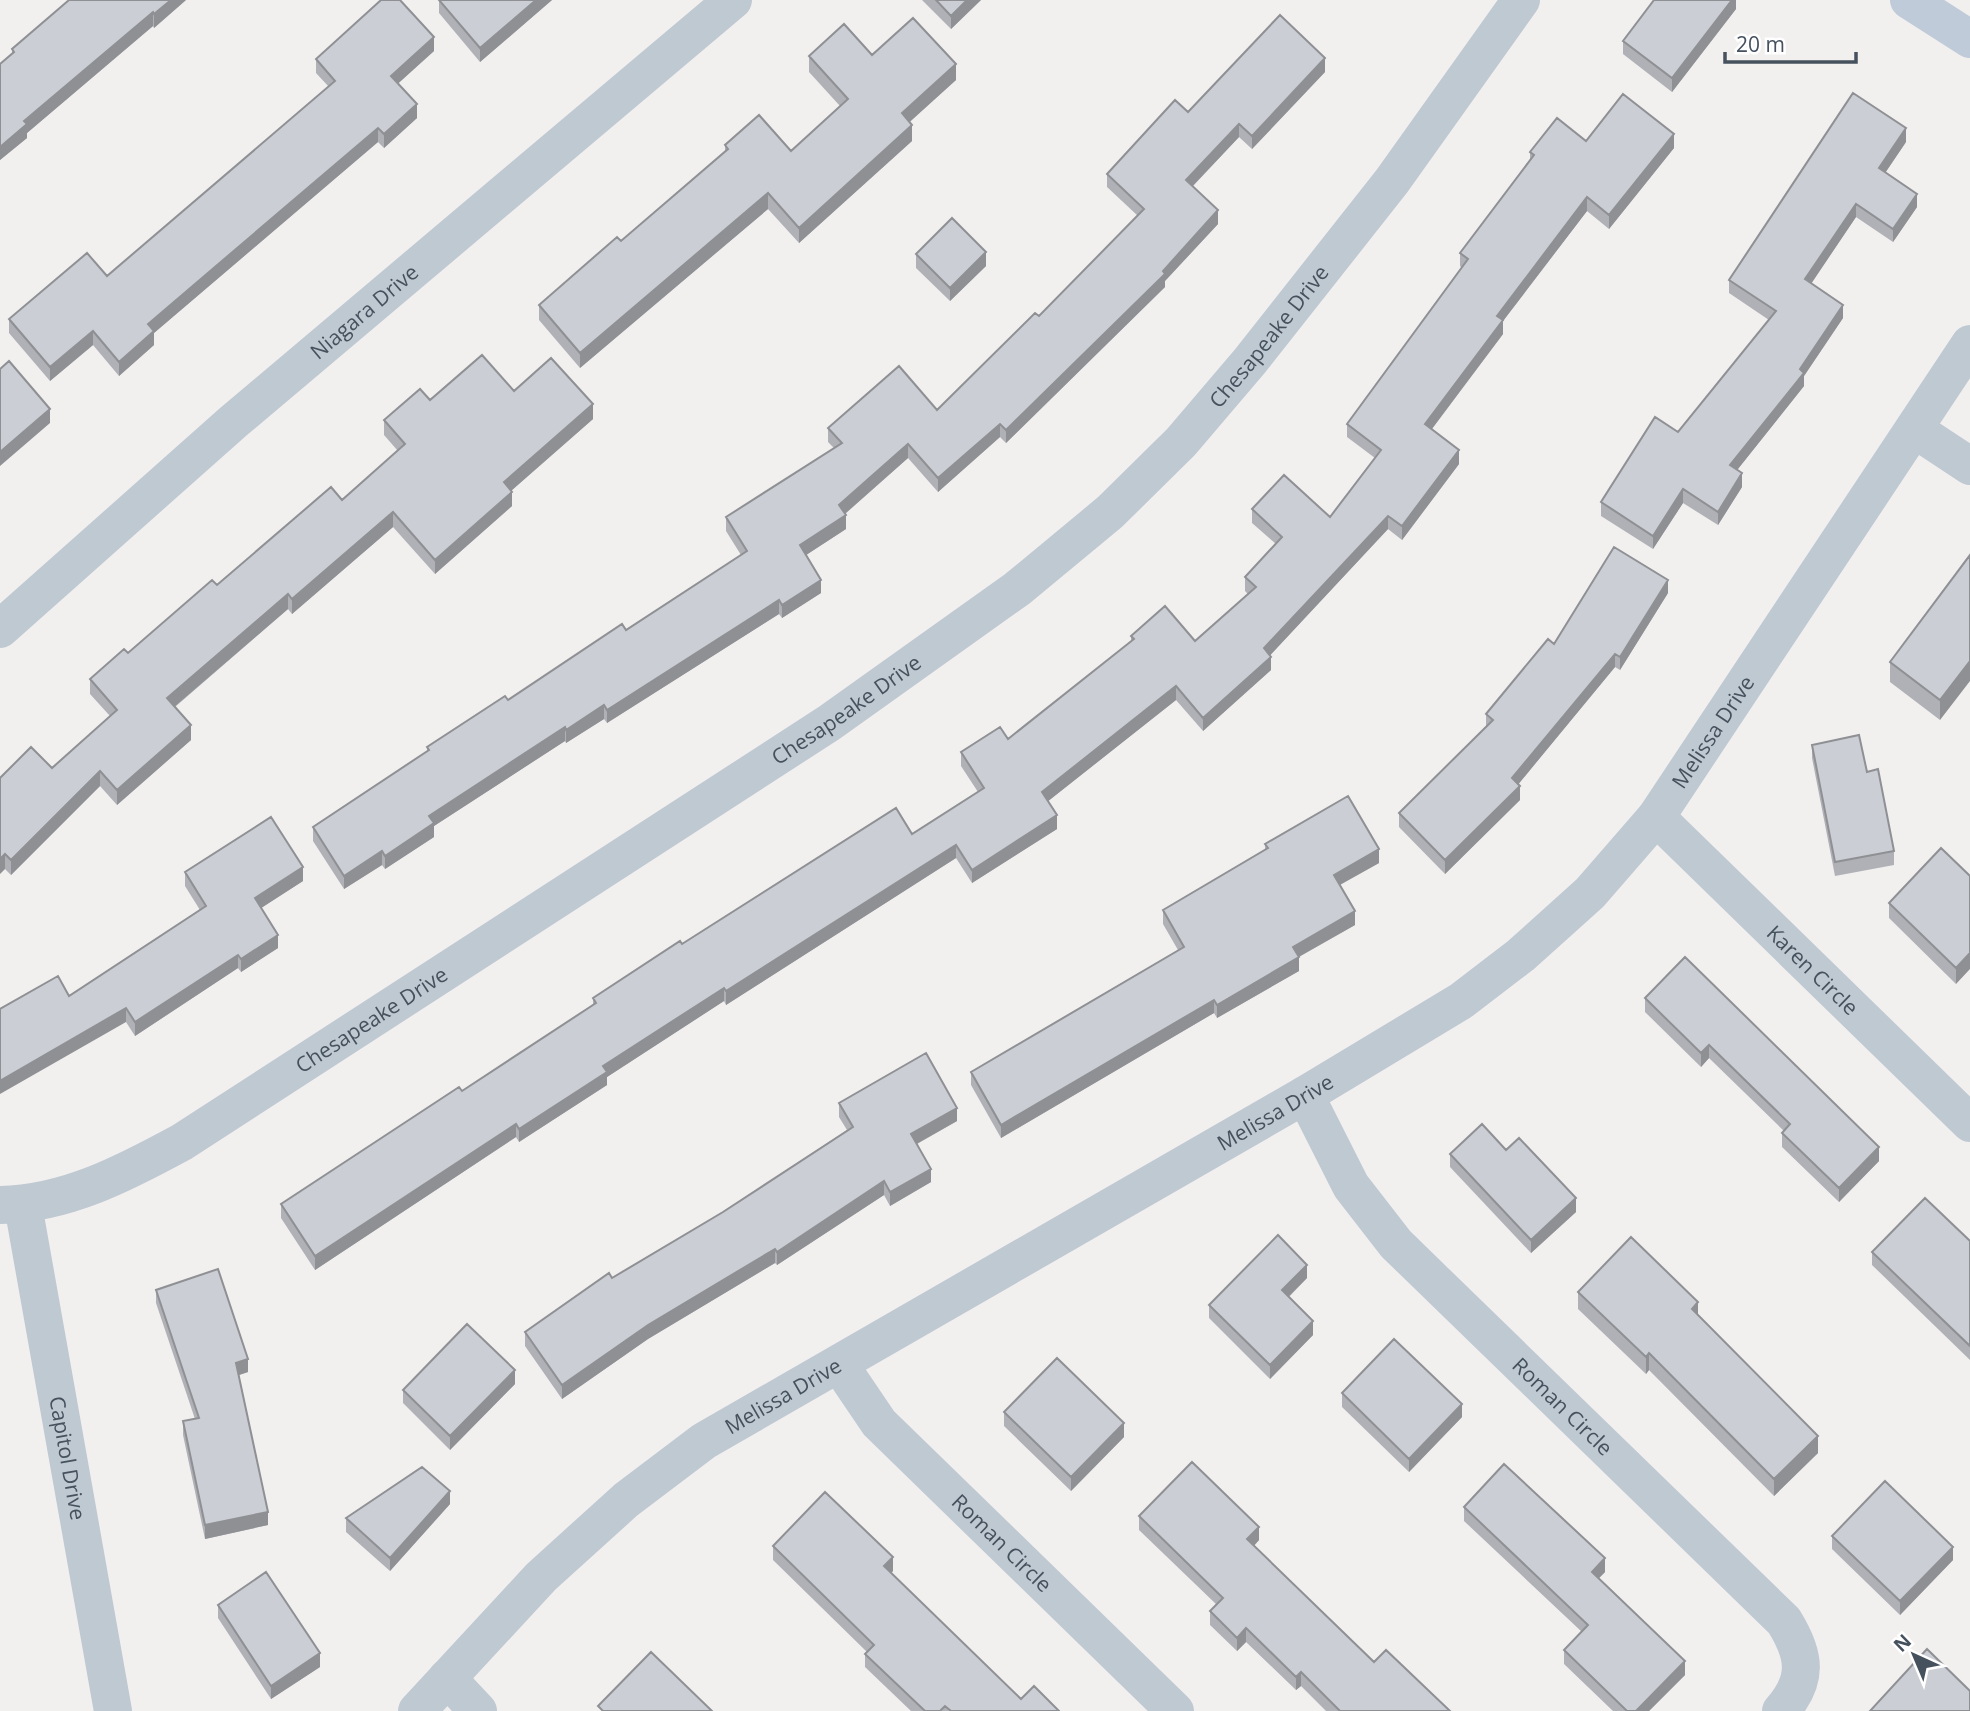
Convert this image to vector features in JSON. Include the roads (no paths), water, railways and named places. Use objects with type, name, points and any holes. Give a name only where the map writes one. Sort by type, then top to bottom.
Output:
[{"type":"street","name":"Niagara Drive","points":[[0,629],[233,422],[733,0]]},
{"type":"street","name":"Chesapeake Drive","points":[[11,1205],[74,1192],[119,1176],[181,1142],[828,723],[1017,589],[1110,512],[1181,442],[1250,361],[1392,181],[1521,0]]},
{"type":"street","points":[[1909,0],[1970,39]]},
{"type":"street","name":"Melissa Drive","points":[[417,1711],[541,1577],[626,1500],[704,1441],[1305,1095],[1461,1001],[1521,955],[1590,893],[1656,817],[1970,344]]},
{"type":"street","points":[[1914,429],[1970,466]]},
{"type":"street","name":"Karen Circle","points":[[1656,817],[1970,1123]]},
{"type":"street","name":"Roman Circle","points":[[1305,1095],[1351,1186],[1396,1244],[1784,1621],[1802,1658],[1799,1685],[1781,1711]]},
{"type":"street","name":"Capitol Drive","points":[[11,1205],[113,1711]]},
{"type":"street","name":"Roman Circle","points":[[839,1364],[879,1423],[1175,1711]]},
{"type":"street","points":[[447,1678],[478,1711]]}]
